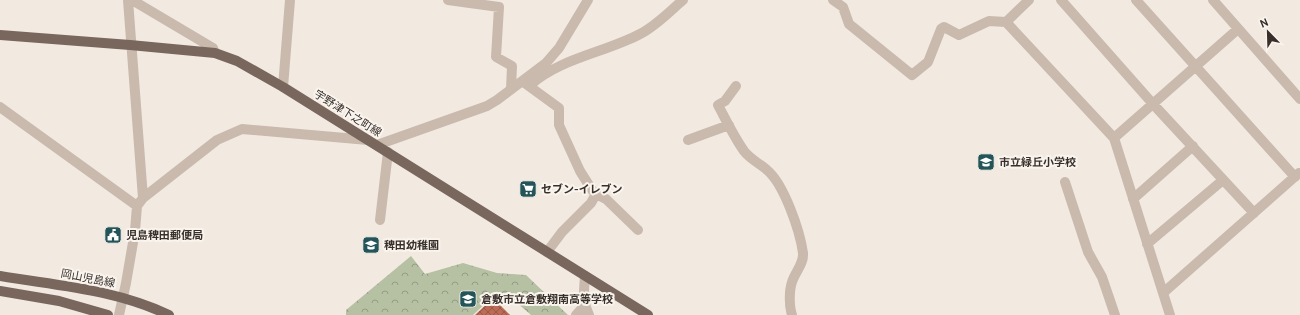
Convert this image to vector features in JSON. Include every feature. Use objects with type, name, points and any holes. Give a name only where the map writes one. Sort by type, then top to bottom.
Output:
[{"type":"main road","name":"宇野津下之町線","points":[[0,35],[215,53],[237,61],[283,87],[377,145],[648,315]]},
{"type":"main road","name":"岡山児島線","points":[[0,276],[82,288],[123,298],[169,315]]},
{"type":"main road","points":[[0,291],[59,301],[108,315]]},
{"type":"street","points":[[119,315],[140,202],[128,0]]},
{"type":"street","points":[[132,0],[213,48],[215,53]]},
{"type":"street","points":[[283,87],[290,0]]},
{"type":"street","points":[[448,0],[489,3],[499,7],[496,57],[512,66],[511,89]]},
{"type":"street","points":[[526,84],[558,48],[588,0]]},
{"type":"street","points":[[377,145],[487,106],[511,89],[537,79],[566,64],[641,34],[683,0]]},
{"type":"street","points":[[833,0],[843,7],[849,24],[912,74],[928,62],[941,29],[944,27],[959,34],[989,21],[1006,22],[1114,138],[1170,315]]},
{"type":"street","points":[[1006,22],[1029,0]]},
{"type":"street","points":[[1061,0],[1153,104],[1254,213]]},
{"type":"street","points":[[1136,0],[1298,174],[1163,293]]},
{"type":"street","points":[[1212,0],[1300,99]]},
{"type":"street","points":[[1114,138],[1238,29]]},
{"type":"street","points":[[526,84],[559,108],[559,125],[580,171],[592,190],[596,194],[606,198],[638,230]]},
{"type":"street","points":[[736,86],[725,101],[718,105],[743,150],[751,159],[768,170],[779,183],[796,226],[803,254],[802,262],[792,282],[790,300],[792,315]]},
{"type":"street","points":[[0,107],[140,202]]},
{"type":"street","points":[[688,140],[729,125]]},
{"type":"street","points":[[140,202],[217,140],[242,129],[368,140]]},
{"type":"street","points":[[1133,198],[1193,146]]},
{"type":"street","points":[[380,220],[388,152]]},
{"type":"street","points":[[1147,244],[1223,180]]},
{"type":"street","points":[[1065,182],[1088,252],[1102,277],[1115,315]]},
{"type":"street","points":[[547,252],[562,232],[591,203],[596,194]]},
{"type":"street","points":[[585,276],[583,296],[584,306],[589,315]]},
{"type":"street","points":[[576,315],[584,306]]},
{"type":"green space","points":[[411,256],[425,274],[463,263],[497,273],[526,275],[568,315],[531,315],[507,294],[503,293],[496,299],[493,296],[473,315],[346,315],[346,310]]},
{"type":"building","points":[[493,298],[510,315],[475,315]]},
{"type":"place","name":"市立緑丘小学校","points":[[986,162]]},
{"type":"place","name":"セブン-イレブン","points":[[528,189]]},
{"type":"place","name":"児島稗田郵便局","points":[[113,235]]},
{"type":"place","name":"稗田幼稚園","points":[[371,245]]},
{"type":"place","name":"倉敷市立倉敷翔南高等学校","points":[[468,299]]}]
